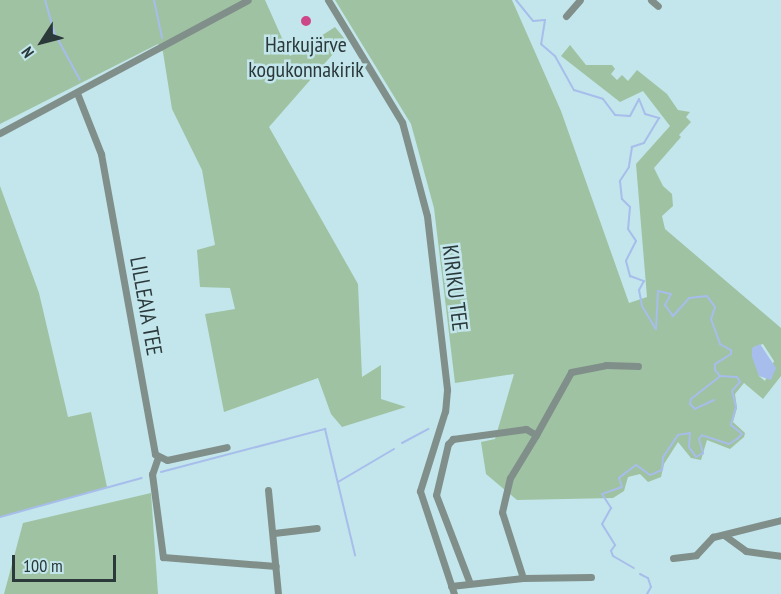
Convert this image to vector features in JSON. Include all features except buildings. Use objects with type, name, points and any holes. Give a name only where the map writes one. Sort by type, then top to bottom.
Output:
[{"type":"street","points":[[0,133],[248,0]]},
{"type":"street","name":"KIRIKU TEE","points":[[328,0],[402,122],[425,208],[438,288],[447,390],[445,411],[420,491],[454,594]]},
{"type":"street","points":[[566,16],[580,0]]},
{"type":"street","points":[[651,0],[658,6]]},
{"type":"street","name":"LILLEAIA TEE","points":[[77,93],[100,154],[158,457]]},
{"type":"street","points":[[524,578],[502,512],[510,478],[571,372],[606,364],[638,366]]},
{"type":"street","points":[[469,581],[436,495],[448,444],[453,439],[526,429],[536,435]]},
{"type":"street","points":[[227,447],[167,460],[158,457],[151,468],[163,556],[276,566]]},
{"type":"street","points":[[268,490],[274,533],[278,594]]},
{"type":"street","points":[[673,558],[696,555],[713,537],[781,520]]},
{"type":"street","points":[[274,533],[317,528]]},
{"type":"street","points":[[724,535],[746,551],[781,556]]},
{"type":"street","points":[[451,586],[469,581],[591,577]]},
{"type":"green space","points":[[0,0],[265,0],[290,56],[335,27],[344,38],[340,46],[269,127],[358,284],[362,377],[381,365],[381,399],[406,407],[342,427],[331,414],[318,378],[224,412],[205,314],[235,309],[230,288],[200,287],[197,250],[215,245],[202,170],[172,109],[163,52],[158,44],[0,124]]},
{"type":"green space","points":[[335,0],[512,0],[561,111],[629,303],[647,297],[636,164],[670,126],[643,91],[620,102],[561,56],[570,45],[586,65],[612,65],[615,69],[611,74],[617,80],[622,75],[628,81],[637,70],[667,94],[678,110],[690,112],[686,117],[691,122],[654,168],[663,186],[672,194],[673,206],[662,216],[665,229],[781,328],[781,376],[763,399],[744,383],[735,394],[737,408],[733,422],[745,433],[744,437],[730,449],[707,440],[701,460],[691,458],[678,442],[664,464],[661,477],[648,482],[640,474],[628,477],[624,491],[613,498],[517,500],[486,474],[481,442],[495,439],[514,374],[455,383],[434,208],[411,124]],"holes":[[[763,344],[774,361],[765,381],[759,376],[754,347]]]},
{"type":"green space","points":[[0,186],[39,293],[68,417],[91,412],[107,487],[0,517]]},
{"type":"green space","points":[[151,493],[158,594],[4,594],[23,523]]},
{"type":"water","points":[[760,344],[776,368],[771,380],[759,376],[752,357],[752,348]]},
{"type":"waterway","points":[[45,0],[55,34],[80,80]]},
{"type":"waterway","points":[[154,0],[162,38]]},
{"type":"waterway","points":[[516,0],[533,21],[545,20],[541,44],[555,56],[574,90],[603,99],[615,115],[630,116],[639,99],[645,114],[659,118],[644,143],[632,147],[629,167],[620,181],[622,199],[630,207],[628,229],[636,241],[626,261],[630,276],[644,281],[639,290],[642,306],[656,329],[658,291],[671,294],[665,305],[673,316],[689,298],[707,296],[715,307],[711,319],[720,344],[731,350],[731,354],[715,364],[715,370],[720,376],[737,377],[740,382],[732,391],[736,407],[731,425],[742,434],[737,439],[729,444],[702,435],[699,439],[703,453],[696,457],[689,447],[690,433],[678,435],[663,457],[662,470],[650,475],[636,465],[619,478],[622,487],[602,494],[611,508],[602,524],[615,545],[611,551],[613,556],[634,568]]},
{"type":"waterway","points":[[714,400],[695,409],[690,404],[691,399],[720,376]]},
{"type":"waterway","points":[[161,472],[325,429],[355,555]]},
{"type":"waterway","points":[[402,443],[428,429]]},
{"type":"waterway","points":[[338,482],[394,449]]},
{"type":"waterway","points":[[0,517],[142,478]]},
{"type":"waterway","points":[[640,574],[648,578],[651,587],[647,594]]},
{"type":"place","name":"Harkujärve kogukonnakirik","points":[[306,21]]}]
